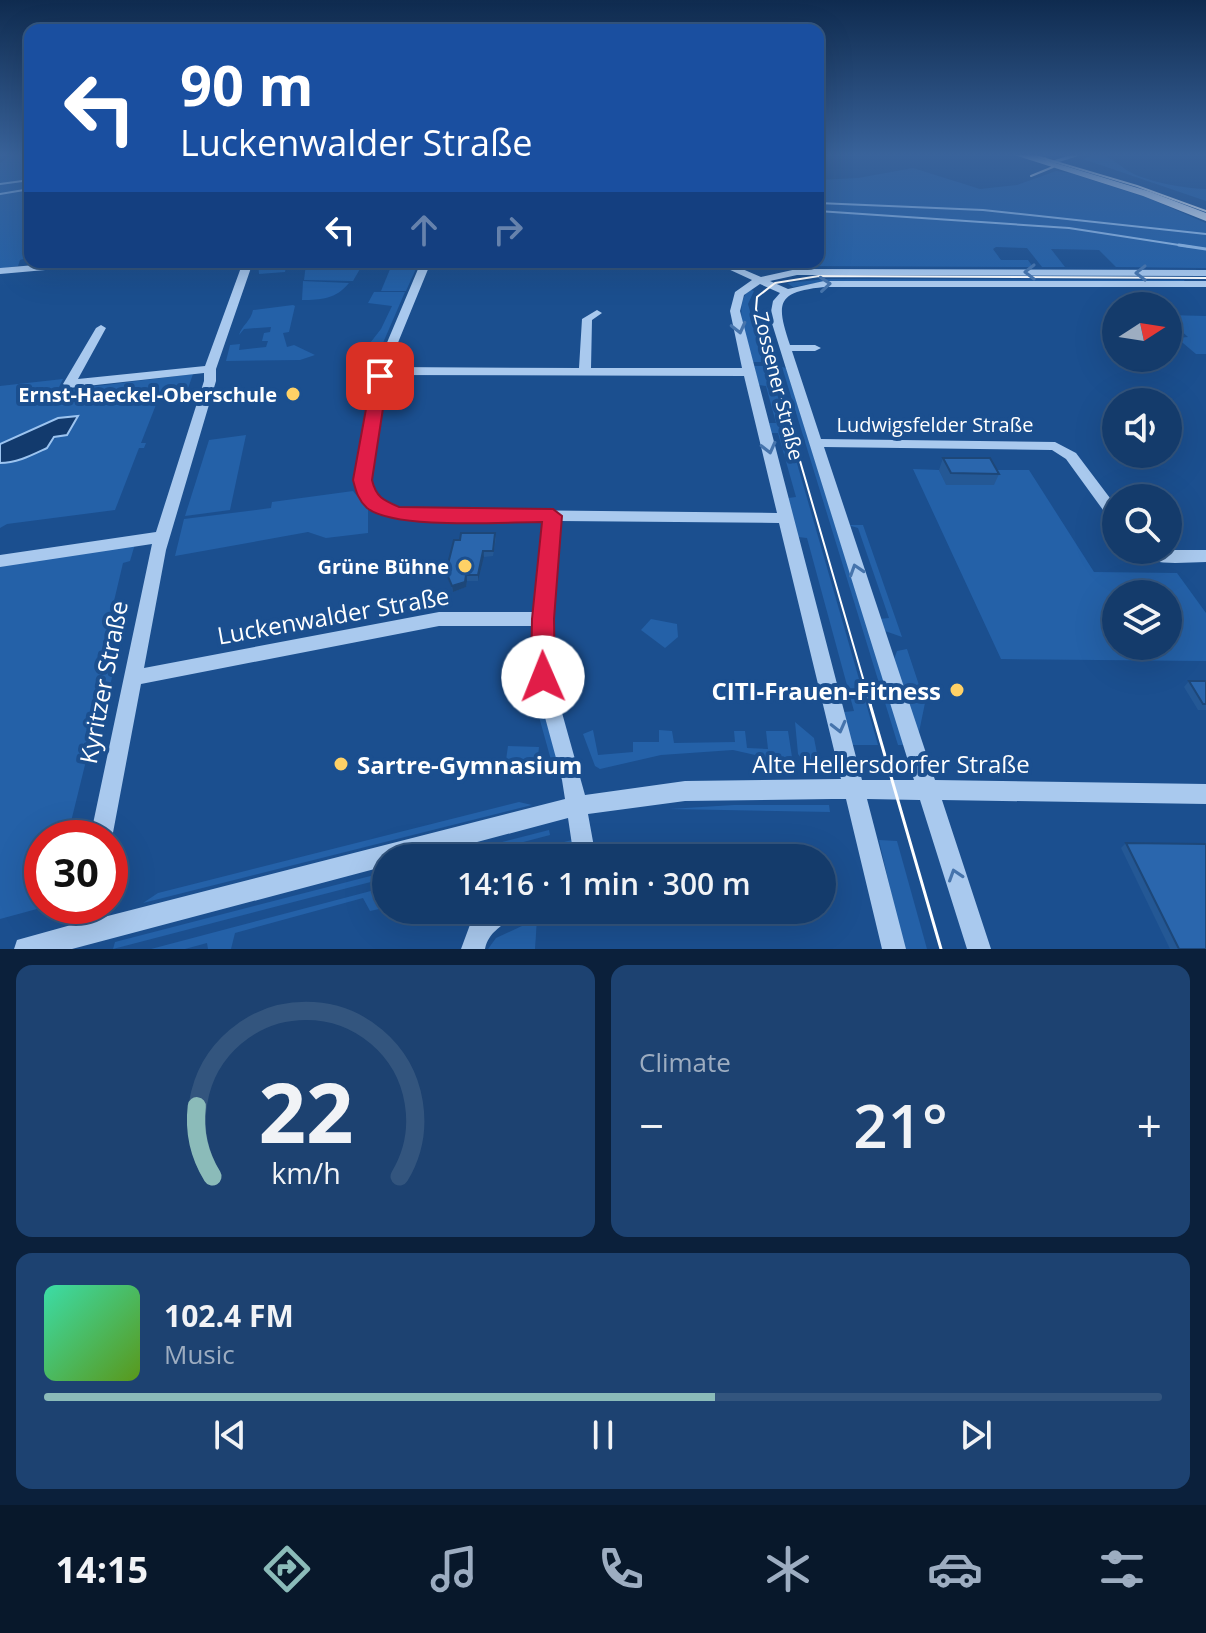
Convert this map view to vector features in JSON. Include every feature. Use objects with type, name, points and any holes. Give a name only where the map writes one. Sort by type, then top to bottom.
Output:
[{"type":"main road","points":[[1158,198],[1206,217]]},
{"type":"main road","points":[[1185,198],[1206,205]]},
{"type":"street","points":[[0,271],[34,268]]},
{"type":"street","name":"Kyritzer Straße","points":[[105,820],[161,537],[209,382],[210,369],[246,268]]},
{"type":"street","points":[[424,268],[381,371],[363,480],[366,494],[375,504],[396,513],[409,514],[787,518]]},
{"type":"street","points":[[730,268],[787,292]]},
{"type":"street","points":[[757,281],[786,273],[827,271],[1206,273]]},
{"type":"street","name":"Zossener Straße","points":[[757,281],[739,294],[736,302],[749,372],[894,949]]},
{"type":"street","name":"Zossener Straße","points":[[979,949],[774,311],[787,292],[809,285],[1206,284]]},
{"type":"street","points":[[585,371],[587,319],[597,313]]},
{"type":"street","points":[[101,328],[69,384],[210,369]]},
{"type":"street","name":"Zossener Straße","points":[[785,348],[815,348]]},
{"type":"street","points":[[381,371],[749,372]]},
{"type":"street","name":"Ludwigsfelder Straße","points":[[815,443],[1055,446],[1071,456],[1102,498]]},
{"type":"street","points":[[553,516],[543,619],[543,677],[583,844]]},
{"type":"street","points":[[0,561],[161,537]]},
{"type":"street","points":[[1182,556],[1206,556]]},
{"type":"street","name":"Luckenwalder Straße","points":[[134,678],[439,619],[543,619]]},
{"type":"street","name":"Alte Hellersdorfer Straße","points":[[26,949],[576,806],[685,791],[855,789],[1206,794]]},
{"type":"street","points":[[81,934],[83,924]]},
{"type":"street","points":[[473,949],[483,924]]},
{"type":"shaded area","points":[[0,198],[24,198],[24,259],[18,266],[0,269]]},
{"type":"shaded area","points":[[824,198],[1149,198],[1206,223],[1206,268],[1116,267],[1099,250],[1051,249],[1065,267],[1042,267],[1027,248],[993,249],[1001,260],[1028,260],[1033,267],[824,266]]},
{"type":"shaded area","points":[[258,268],[286,268],[285,272],[259,274]]},
{"type":"shaded area","points":[[306,268],[361,268],[353,281],[304,280]]},
{"type":"shaded area","points":[[391,268],[416,268],[406,291],[381,291]]},
{"type":"shaded area","points":[[826,279],[1184,280],[1186,283],[829,281],[793,287],[787,283]]},
{"type":"shaded area","points":[[303,281],[349,283],[328,298],[302,300]]},
{"type":"shaded area","points":[[749,289],[754,291],[748,304],[764,362],[753,362],[741,315],[744,297]]},
{"type":"shaded area","points":[[374,292],[405,292],[373,366],[362,363],[363,352],[381,329],[392,306],[368,303]]},
{"type":"shaded area","points":[[293,305],[289,332],[283,333],[287,347],[294,345],[315,355],[300,360],[226,361],[230,345],[240,344],[239,350],[266,347],[268,341],[262,341],[264,333],[270,332],[271,327],[244,329],[239,335],[253,310]]},
{"type":"shaded area","points":[[1182,315],[1206,316],[1206,354],[1196,354],[1182,342],[1182,338],[1188,337],[1182,332]]},
{"type":"shaded area","points":[[754,366],[769,366],[878,745],[852,745],[844,712],[854,711],[807,538],[798,537],[788,498],[796,497],[778,433],[771,433],[769,423],[776,423],[766,386],[759,385]]},
{"type":"shaded area","points":[[782,367],[786,368],[904,745],[898,745]]},
{"type":"shaded area","points":[[193,374],[185,397],[159,397],[141,443],[146,443],[144,448],[139,448],[115,510],[7,524],[0,528],[0,463],[36,452],[57,437],[67,435],[78,416],[58,418],[0,444],[0,386],[63,379],[57,391]]},
{"type":"shaded area","points":[[78,416],[67,435],[54,437],[47,448],[18,460],[0,463],[0,444],[58,418]]},
{"type":"shaded area","points":[[246,435],[230,510],[185,516],[209,440]]},
{"type":"shaded area","points":[[913,469],[939,470],[947,485],[994,485],[986,470],[1029,470],[1094,572],[1177,573],[1206,613],[1206,661],[1104,660],[1182,660],[1182,580],[1102,580],[1102,660],[1001,659]]},
{"type":"shaded area","points":[[353,491],[368,509],[368,533],[326,538],[308,532],[175,556],[184,519],[271,508],[272,502]]},
{"type":"shaded area","points":[[848,525],[863,525],[902,637],[885,631],[879,619],[889,618],[858,528]]},
{"type":"shaded area","points":[[135,544],[130,561],[123,563],[101,656],[99,668],[115,665],[105,706],[99,708],[71,820],[24,820],[24,912],[0,919],[0,564]]},
{"type":"shaded area","points":[[651,619],[677,624],[678,637],[665,648],[641,630]]},
{"type":"shaded area","points":[[530,640],[535,640],[537,690],[562,776],[556,778],[531,688]]},
{"type":"shaded area","points":[[907,649],[925,703],[918,737],[893,662],[897,651]]},
{"type":"shaded area","points":[[795,722],[814,738],[819,764],[807,766],[798,754]]},
{"type":"shaded area","points":[[593,730],[598,755],[633,752],[633,742],[659,742],[659,730],[672,731],[674,743],[735,742],[734,731],[745,731],[747,748],[768,749],[766,731],[788,731],[792,757],[786,762],[733,750],[661,755],[600,769],[595,766],[583,734]]},
{"type":"shaded area","points":[[508,746],[539,747],[536,774],[504,774]]},
{"type":"shaded area","points":[[519,802],[532,805],[143,903],[158,893]]},
{"type":"shaded area","points":[[829,805],[830,812],[669,809]]},
{"type":"shaded area","points":[[549,830],[550,835],[516,844],[494,844]]},
{"type":"shaded area","points":[[879,840],[897,841],[927,949],[904,949]]},
{"type":"shaded area","points":[[372,876],[372,882],[113,949],[115,942]]},
{"type":"shaded area","points":[[372,891],[372,911],[363,898],[235,933],[231,949],[208,949],[207,943],[185,949],[151,949]]},
{"type":"shaded area","points":[[526,924],[537,924],[535,949],[488,949],[496,938]]},
{"type":"building","points":[[943,458],[990,458],[999,474],[951,473]]},
{"type":"building","name":"Grüne Bühne","points":[[461,533],[495,533],[493,551],[483,551],[478,575],[466,575],[465,582],[452,586],[446,572],[454,540],[460,540]]},
{"type":"building","points":[[1189,681],[1206,681],[1206,704],[1203,704]]},
{"type":"building","points":[[1126,843],[1206,844],[1206,949],[1179,949]]},
{"type":"waterway","points":[[824,203],[983,210],[1206,234]]},
{"type":"waterway","points":[[824,211],[1069,228],[1180,245]]},
{"type":"waterway","points":[[1180,245],[1206,249]]},
{"type":"waterway","points":[[1180,245],[1192,247]]},
{"type":"tram line","points":[[1171,198],[1206,211]]},
{"type":"tram line","points":[[871,706],[756,309],[757,297],[775,283],[819,276],[1206,278]]},
{"type":"tram line","points":[[870,704],[941,949]]},
{"type":"place","name":"Ernst-Haeckel-Oberschule","points":[[293,394]]},
{"type":"place","name":"Grüne Bühne","points":[[465,566]]},
{"type":"place","name":"CITI-Frauen-Fitness","points":[[957,690]]},
{"type":"place","name":"Sartre-Gymnasium","points":[[341,764]]},
{"type":"route","points":[[380,376],[363,480],[366,494],[375,504],[384,510],[409,514],[553,516],[543,619],[543,677]]}]
